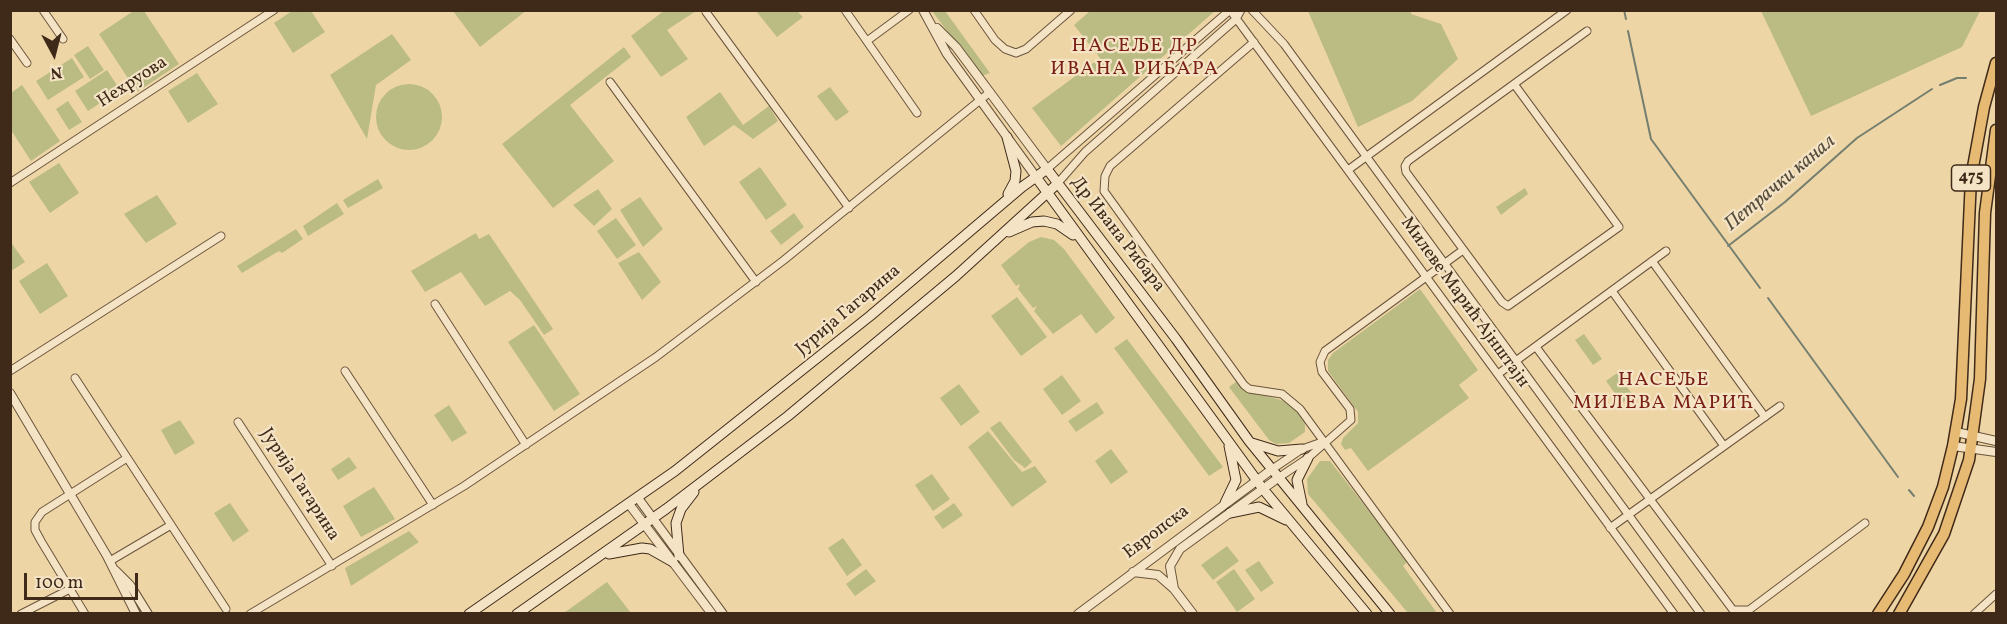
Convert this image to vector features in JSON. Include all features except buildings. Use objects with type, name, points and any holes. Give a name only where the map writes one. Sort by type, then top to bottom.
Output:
[{"type":"highway","name":"475","points":[[1878,614],[1904,574],[1928,527],[1943,487],[1956,432],[1964,350],[1967,224],[1971,178],[1983,107],[1996,63]]},
{"type":"highway","name":"475","points":[[1899,614],[1944,534],[1963,480],[1974,435],[1980,379],[1985,213],[1996,130]]},
{"type":"main road","points":[[1002,203],[1016,178],[1015,158],[1007,137]]},
{"type":"main road","name":"Јурија Гагарина","points":[[469,614],[638,498],[819,358],[1002,203],[1047,169]]},
{"type":"main road","name":"Др Ивана Рибара","points":[[1047,169],[1176,339],[1271,470],[1390,614]]},
{"type":"main road","name":"Др Ивана Рибара","points":[[1036,177],[1263,489],[1368,614]]},
{"type":"main road","points":[[517,614],[701,483],[885,338],[1002,236],[1057,184]]},
{"type":"main road","points":[[1002,236],[1032,222],[1044,221],[1056,224],[1081,241]]},
{"type":"main road","points":[[1225,503],[1236,480],[1235,465],[1227,438]]},
{"type":"main road","points":[[1249,441],[1272,450],[1302,449]]},
{"type":"main road","points":[[1308,458],[1300,470],[1298,482],[1299,496],[1310,520]]},
{"type":"main road","points":[[596,559],[623,549],[642,548],[676,559],[678,516],[701,483]]},
{"type":"main road","points":[[1230,513],[1259,507],[1284,518],[1296,528]]},
{"type":"street","points":[[43,10],[63,39]]},
{"type":"street","name":"Нехруова","points":[[10,183],[274,10]]},
{"type":"street","points":[[845,10],[917,112]]},
{"type":"street","points":[[867,41],[909,10]]},
{"type":"street","name":"Др Ивана Рибара","points":[[923,10],[933,24],[956,47],[1047,169]]},
{"type":"street","points":[[974,10],[995,40],[1005,50],[1016,53],[1026,50],[1071,10]]},
{"type":"street","name":"Милеве Марић Ајнштајн","points":[[1230,10],[1674,614]]},
{"type":"street","name":"Јурија Гагарина","points":[[1047,169],[1230,10]]},
{"type":"street","points":[[1057,184],[1085,152],[1236,19],[1241,10]]},
{"type":"street","name":"Милеве Марић Ајнштајн","points":[[1252,10],[1284,44],[1701,614]]},
{"type":"street","points":[[1348,170],[1567,10]]},
{"type":"street","points":[[706,12],[849,208]]},
{"type":"street","name":"Др Ивана Рибара","points":[[933,24],[947,54],[1036,177]]},
{"type":"street","name":"Милеве Марић Ајнштајн","points":[[1514,84],[1619,227],[1508,306],[1502,302],[1463,250],[1406,172],[1405,166],[1408,161],[1514,84],[1587,31]]},
{"type":"street","points":[[10,39],[27,63]]},
{"type":"street","name":"Др Ивана Рибара","points":[[1254,42],[1110,166],[1105,176],[1104,192],[1244,385],[1249,389],[1278,393],[1289,398],[1325,441],[1450,614]]},
{"type":"street","points":[[610,82],[756,282]]},
{"type":"street","name":"Јурија Гагарина","points":[[250,614],[433,505],[656,357],[756,282],[990,92]]},
{"type":"street","points":[[10,371],[221,236]]},
{"type":"street","points":[[1263,489],[1308,458],[1347,424],[1352,415],[1322,372],[1322,356],[1463,250]]},
{"type":"street","name":"Милеве Марић Ајнштајн","points":[[1516,361],[1666,251]]},
{"type":"street","points":[[1652,261],[1765,417]]},
{"type":"street","points":[[1612,291],[1724,446]]},
{"type":"street","points":[[435,304],[526,445]]},
{"type":"street","name":"Милеве Марић Ајнштајн","points":[[1536,346],[1649,500],[1729,605],[1737,611],[1749,610],[1865,523]]},
{"type":"street","points":[[1498,374],[1516,361]]},
{"type":"street","points":[[345,370],[433,505]]},
{"type":"street","points":[[75,378],[226,609]]},
{"type":"street","points":[[10,393],[110,561],[121,588],[136,614]]},
{"type":"street","points":[[1610,528],[1780,406]]},
{"type":"street","name":"Јурија Гагарина","points":[[238,422],[332,566]]},
{"type":"street","points":[[1956,432],[1996,441]]},
{"type":"street","points":[[1257,480],[1302,449],[1325,441]]},
{"type":"street","points":[[1953,446],[1996,452]]},
{"type":"street","points":[[85,614],[35,530],[35,522],[42,512],[127,458]]},
{"type":"street","name":"Европска","points":[[1078,614],[1257,480]]},
{"type":"street","name":"Европска","points":[[1174,589],[1170,566],[1175,555],[1263,489]]},
{"type":"street","points":[[638,498],[712,614]]},
{"type":"street","points":[[629,504],[643,525],[676,559],[723,614]]},
{"type":"street","points":[[110,561],[171,525]]},
{"type":"street","points":[[115,570],[130,585],[148,614]]},
{"type":"street","points":[[1133,572],[1158,575],[1174,589],[1193,614]]},
{"type":"street","points":[[21,614],[70,589]]},
{"type":"street","points":[[1974,614],[1996,594]]},
{"type":"green space","points":[[135,10],[144,11],[179,64],[137,92],[99,34]]},
{"type":"green space","points":[[453,10],[527,10],[480,47],[453,11]]},
{"type":"green space","points":[[665,10],[696,11],[667,30],[688,59],[661,77],[631,36]]},
{"type":"green space","points":[[292,11],[311,11],[325,32],[293,53],[274,23]]},
{"type":"green space","points":[[756,11],[797,11],[803,17],[777,37]]},
{"type":"green space","points":[[932,11],[945,11],[990,73],[981,76]]},
{"type":"green space","points":[[1090,11],[1215,11],[1061,146],[1032,108],[1100,58],[1074,25]]},
{"type":"green space","points":[[1308,11],[1411,11],[1411,14],[1441,24],[1458,59],[1412,101],[1358,127]]},
{"type":"green space","points":[[1761,11],[1980,11],[1962,47],[1811,116]]},
{"type":"green space","points":[[392,34],[411,60],[376,85],[367,139],[330,75]]},
{"type":"green space","points":[[88,46],[104,70],[90,79],[74,55]]},
{"type":"green space","points":[[624,47],[631,57],[570,105],[614,161],[553,208],[502,144]]},
{"type":"green space","points":[[72,58],[84,77],[48,100],[36,81]]},
{"type":"green space","points":[[107,70],[120,90],[88,111],[75,91]]},
{"type":"green space","points":[[197,73],[218,104],[188,123],[168,91]]},
{"type":"green space","points":[[409,84],[422,87],[432,94],[439,104],[442,117],[439,130],[432,140],[422,147],[409,150],[396,147],[386,140],[379,130],[376,117],[379,104],[386,94],[396,87]]},
{"type":"green space","points":[[22,85],[60,141],[31,161],[11,130],[11,93]]},
{"type":"green space","points":[[830,87],[849,112],[836,121],[817,96]]},
{"type":"green space","points":[[720,92],[743,125],[769,106],[778,121],[753,139],[734,125],[704,146],[686,117]]},
{"type":"green space","points":[[68,101],[82,122],[69,130],[56,109]]},
{"type":"green space","points":[[59,163],[79,193],[50,213],[29,182]]},
{"type":"green space","points":[[760,167],[787,205],[766,220],[739,182]]},
{"type":"green space","points":[[378,179],[383,188],[348,208],[343,200]]},
{"type":"green space","points":[[1525,188],[1528,194],[1501,215],[1496,207]]},
{"type":"green space","points":[[598,189],[612,209],[594,226],[573,205]]},
{"type":"green space","points":[[157,195],[177,224],[146,243],[124,214]]},
{"type":"green space","points":[[640,197],[663,229],[643,247],[620,210]]},
{"type":"green space","points":[[337,203],[344,214],[308,236],[303,226]]},
{"type":"green space","points":[[794,213],[804,227],[781,245],[770,231]]},
{"type":"green space","points":[[616,218],[636,245],[617,259],[597,231]]},
{"type":"green space","points":[[296,229],[303,239],[282,253],[279,251],[242,273],[237,266]]},
{"type":"green space","points":[[476,233],[479,239],[489,234],[553,329],[544,335],[520,300],[510,291],[485,306],[461,272],[425,292],[411,271]]},
{"type":"green space","points":[[1041,237],[1054,240],[1064,249],[1115,318],[1096,334],[1081,314],[1053,334],[1034,311],[1037,306],[1033,308],[1018,289],[1020,284],[1016,286],[1001,265],[1029,242]]},
{"type":"green space","points":[[10,241],[25,262],[11,271],[10,271]]},
{"type":"green space","points":[[639,252],[661,282],[642,300],[618,263]]},
{"type":"green space","points":[[47,263],[68,296],[40,314],[19,281]]},
{"type":"green space","points":[[1420,289],[1478,370],[1459,385],[1469,398],[1368,471],[1351,448],[1345,450],[1341,444],[1343,438],[1358,423],[1358,412],[1328,371],[1328,360],[1333,353]]},
{"type":"green space","points":[[1017,297],[1047,337],[1021,356],[991,316]]},
{"type":"green space","points":[[534,325],[580,394],[554,411],[508,342]]},
{"type":"green space","points":[[1584,334],[1602,359],[1593,365],[1575,340]]},
{"type":"green space","points":[[1127,339],[1223,467],[1209,476],[1114,348]]},
{"type":"green space","points":[[1617,373],[1633,395],[1622,403],[1606,381]]},
{"type":"green space","points":[[1062,375],[1081,401],[1062,415],[1043,389]]},
{"type":"green space","points":[[1236,382],[1244,390],[1281,400],[1295,408],[1305,419],[1305,432],[1289,443],[1276,444],[1269,440],[1229,387]]},
{"type":"green space","points":[[959,384],[980,412],[961,426],[940,398]]},
{"type":"green space","points":[[1097,402],[1104,413],[1076,432],[1068,421]]},
{"type":"green space","points":[[449,405],[467,433],[452,442],[434,415]]},
{"type":"green space","points":[[180,420],[195,443],[175,455],[161,430]]},
{"type":"green space","points":[[1000,421],[1032,462],[1025,468],[1014,460],[990,428]]},
{"type":"green space","points":[[988,431],[1022,472],[1035,466],[1047,482],[1012,507],[968,447]]},
{"type":"green space","points":[[1111,449],[1128,472],[1111,484],[1095,461]]},
{"type":"green space","points":[[349,457],[357,468],[338,480],[331,469]]},
{"type":"green space","points":[[1320,461],[1330,461],[1408,561],[1403,566],[1437,613],[1408,613],[1308,494],[1307,479]]},
{"type":"green space","points":[[932,474],[950,499],[933,511],[915,485]]},
{"type":"green space","points":[[374,487],[395,519],[361,537],[343,506]]},
{"type":"green space","points":[[230,503],[249,531],[233,542],[214,513]]},
{"type":"green space","points":[[954,503],[963,515],[943,529],[934,517]]},
{"type":"green space","points":[[409,531],[419,542],[351,586],[345,568]]},
{"type":"green space","points":[[843,538],[862,565],[847,576],[828,548]]},
{"type":"green space","points":[[1227,546],[1239,561],[1213,580],[1201,565]]},
{"type":"green space","points":[[1259,561],[1274,583],[1261,592],[1245,570]]},
{"type":"green space","points":[[866,569],[876,581],[855,596],[846,584]]},
{"type":"green space","points":[[1234,569],[1255,599],[1237,612],[1216,582]]},
{"type":"green space","points":[[607,582],[631,613],[564,613]]},
{"type":"waterway","name":"Петрачки канал","points":[[1624,10],[1626,19]]},
{"type":"waterway","name":"Петрачки канал","points":[[1628,31],[1651,139],[1760,288]]},
{"type":"waterway","name":"Петрачки канал","points":[[1940,85],[1957,78],[1966,78]]},
{"type":"waterway","name":"Петрачки канал","points":[[1728,246],[1785,202],[1857,138],[1932,89]]},
{"type":"waterway","points":[[1768,298],[1898,477]]},
{"type":"waterway","points":[[1909,490],[1914,496]]},
{"type":"district","name":"НАСЕЉЕ ДР ИВАНА РИБАРА","points":[[1135,58]]},
{"type":"district","name":"НАСЕЉЕ МИЛЕВА МАРИЋ","points":[[1664,392]]}]
